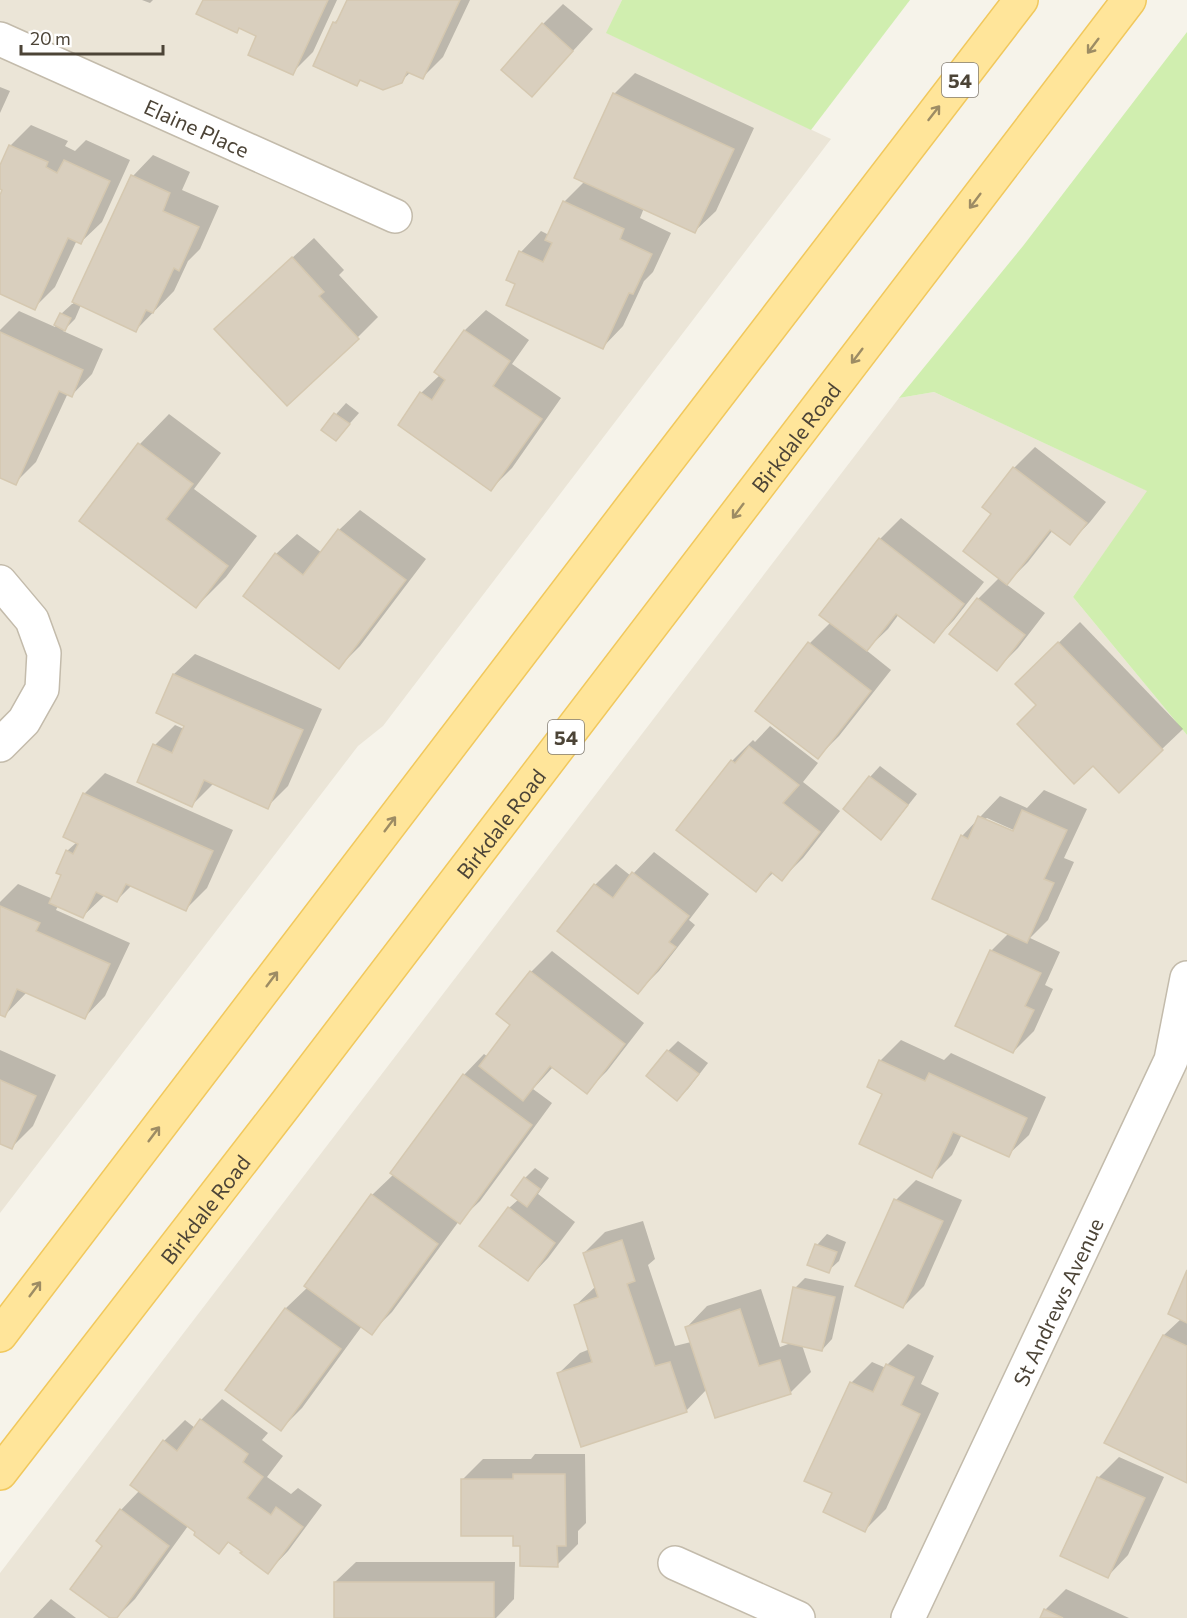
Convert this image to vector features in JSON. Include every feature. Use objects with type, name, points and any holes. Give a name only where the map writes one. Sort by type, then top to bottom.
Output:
[{"type":"main road","name":"54","points":[[0,1335],[1021,0]]},
{"type":"main road","name":"Birkdale Road","points":[[0,1473],[292,1095],[1129,0]]},
{"type":"street","name":"Elaine Place","points":[[0,39],[395,216]]},
{"type":"street","points":[[0,582],[33,620],[44,653],[42,689],[24,721],[0,745]]},
{"type":"street","name":"St Andrews Avenue","points":[[908,1618],[1171,1060],[1187,978]]},
{"type":"street","points":[[675,1563],[798,1618]]},
{"type":"shaded area","points":[[0,0],[622,0],[607,33],[831,139],[383,726],[358,746],[0,1213]]},
{"type":"shaded area","points":[[934,392],[1148,491],[1073,597],[1187,735],[1187,1618],[0,1618],[0,1573],[899,398]]},
{"type":"green space","points":[[622,0],[910,0],[811,130],[606,33]]},
{"type":"green space","points":[[1187,32],[1187,735],[1073,597],[1147,491],[934,392],[899,398],[1023,246]]},
{"type":"building","points":[[203,0],[328,0],[293,75],[248,55],[256,36],[239,28],[237,33],[196,14]]},
{"type":"building","points":[[347,0],[460,0],[423,79],[407,72],[402,83],[383,90],[360,80],[357,86],[313,66],[333,22],[336,23]]},
{"type":"building","points":[[542,23],[573,51],[532,97],[501,70]]},
{"type":"building","points":[[613,93],[734,149],[695,233],[574,178]]},
{"type":"building","points":[[9,145],[48,162],[46,167],[57,173],[64,160],[110,181],[81,244],[68,238],[35,310],[0,294],[0,195],[2,190],[0,189],[0,165]]},
{"type":"building","points":[[131,175],[170,193],[163,211],[199,227],[179,271],[174,268],[153,313],[146,310],[136,332],[72,302]]},
{"type":"building","points":[[563,201],[624,229],[620,239],[652,254],[633,294],[629,293],[603,349],[506,305],[515,284],[506,280],[519,251],[543,262],[552,243],[545,240]]},
{"type":"building","points":[[292,257],[324,292],[319,296],[359,339],[287,406],[214,329]]},
{"type":"building","points":[[60,313],[71,318],[65,331],[54,325]]},
{"type":"building","points":[[464,330],[510,361],[493,386],[542,419],[491,491],[398,425],[420,392],[432,400],[445,380],[434,372]]},
{"type":"building","points":[[0,332],[83,370],[72,397],[59,391],[16,485],[0,478]]},
{"type":"building","points":[[334,413],[350,424],[336,441],[321,430]]},
{"type":"building","points":[[138,443],[193,484],[166,519],[228,566],[196,608],[79,521]]},
{"type":"building","points":[[1013,467],[1087,523],[1070,545],[1050,530],[1007,585],[963,551],[991,514],[982,507]]},
{"type":"building","points":[[338,529],[406,580],[339,669],[243,596],[275,553],[303,575]]},
{"type":"building","points":[[879,538],[964,604],[934,643],[896,614],[867,651],[819,615]]},
{"type":"building","points":[[977,598],[1025,635],[997,671],[949,634]]},
{"type":"building","points":[[808,642],[871,691],[818,759],[755,711]]},
{"type":"building","points":[[1058,642],[1163,750],[1119,793],[1093,766],[1074,784],[1017,724],[1036,705],[1015,684]]},
{"type":"building","points":[[173,674],[303,730],[268,809],[204,780],[192,807],[137,782],[153,744],[172,753],[184,726],[156,713]]},
{"type":"building","points":[[749,746],[799,785],[783,803],[820,832],[782,881],[771,872],[756,892],[676,830],[731,760],[735,763]]},
{"type":"building","points":[[869,776],[908,805],[881,840],[843,809]]},
{"type":"building","points":[[83,793],[213,851],[186,911],[126,884],[117,902],[96,892],[83,918],[49,903],[61,875],[56,873],[66,850],[73,854],[78,844],[63,837]]},
{"type":"building","points":[[1022,810],[1067,830],[1044,879],[1054,883],[1027,943],[932,899],[961,835],[968,839],[978,816],[1013,831]]},
{"type":"building","points":[[632,872],[689,916],[669,942],[676,947],[638,994],[557,931],[594,884],[613,898]]},
{"type":"building","points":[[0,906],[40,923],[36,931],[110,964],[85,1019],[17,989],[5,1017],[0,1015]]},
{"type":"building","points":[[990,950],[1041,973],[1025,1006],[1034,1010],[1013,1053],[955,1026]]},
{"type":"building","points":[[530,971],[625,1044],[587,1094],[550,1066],[523,1101],[479,1066],[510,1025],[496,1014]]},
{"type":"building","points":[[667,1050],[699,1074],[677,1101],[646,1076]]},
{"type":"building","points":[[879,1060],[925,1081],[929,1073],[1027,1118],[1009,1157],[953,1132],[932,1178],[859,1144],[882,1094],[867,1087]]},
{"type":"building","points":[[463,1074],[532,1125],[460,1224],[390,1173]]},
{"type":"building","points":[[0,1080],[36,1096],[12,1149],[0,1144]]},
{"type":"building","points":[[524,1177],[540,1189],[527,1207],[511,1195]]},
{"type":"building","points":[[371,1194],[438,1244],[372,1335],[304,1286]]},
{"type":"building","points":[[894,1199],[943,1221],[903,1308],[855,1286]]},
{"type":"building","points":[[508,1207],[555,1243],[528,1281],[479,1246]]},
{"type":"building","points":[[622,1240],[635,1281],[627,1284],[655,1366],[670,1362],[687,1412],[581,1447],[557,1373],[592,1362],[574,1305],[598,1297],[583,1253]]},
{"type":"building","points":[[815,1244],[837,1252],[829,1273],[807,1265]]},
{"type":"building","points":[[1187,1270],[1187,1323],[1168,1314]]},
{"type":"building","points":[[793,1287],[835,1297],[822,1351],[782,1342]]},
{"type":"building","points":[[285,1308],[341,1349],[281,1431],[225,1390]]},
{"type":"building","points":[[740,1309],[759,1366],[780,1360],[791,1394],[715,1418],[685,1327]]},
{"type":"building","points":[[1163,1335],[1187,1346],[1187,1483],[1104,1443]]},
{"type":"building","points":[[886,1364],[914,1377],[901,1405],[920,1414],[865,1532],[823,1512],[832,1493],[804,1481],[850,1382],[873,1392]]},
{"type":"building","points":[[200,1419],[248,1454],[243,1462],[263,1477],[247,1498],[271,1515],[276,1507],[303,1527],[268,1574],[228,1542],[219,1554],[194,1535],[195,1532],[130,1485],[163,1440],[177,1451]]},
{"type":"building","points":[[513,1474],[565,1474],[566,1546],[557,1546],[558,1567],[520,1566],[520,1546],[513,1546],[513,1536],[461,1536],[461,1479],[513,1479]]},
{"type":"building","points":[[1097,1477],[1145,1498],[1108,1578],[1060,1556]]},
{"type":"building","points":[[120,1509],[169,1546],[117,1618],[110,1618],[70,1589],[102,1546],[96,1541]]},
{"type":"building","points":[[334,1582],[494,1582],[494,1618],[334,1618]]},
{"type":"building","points":[[1044,1609],[1063,1618],[1040,1618]]}]
